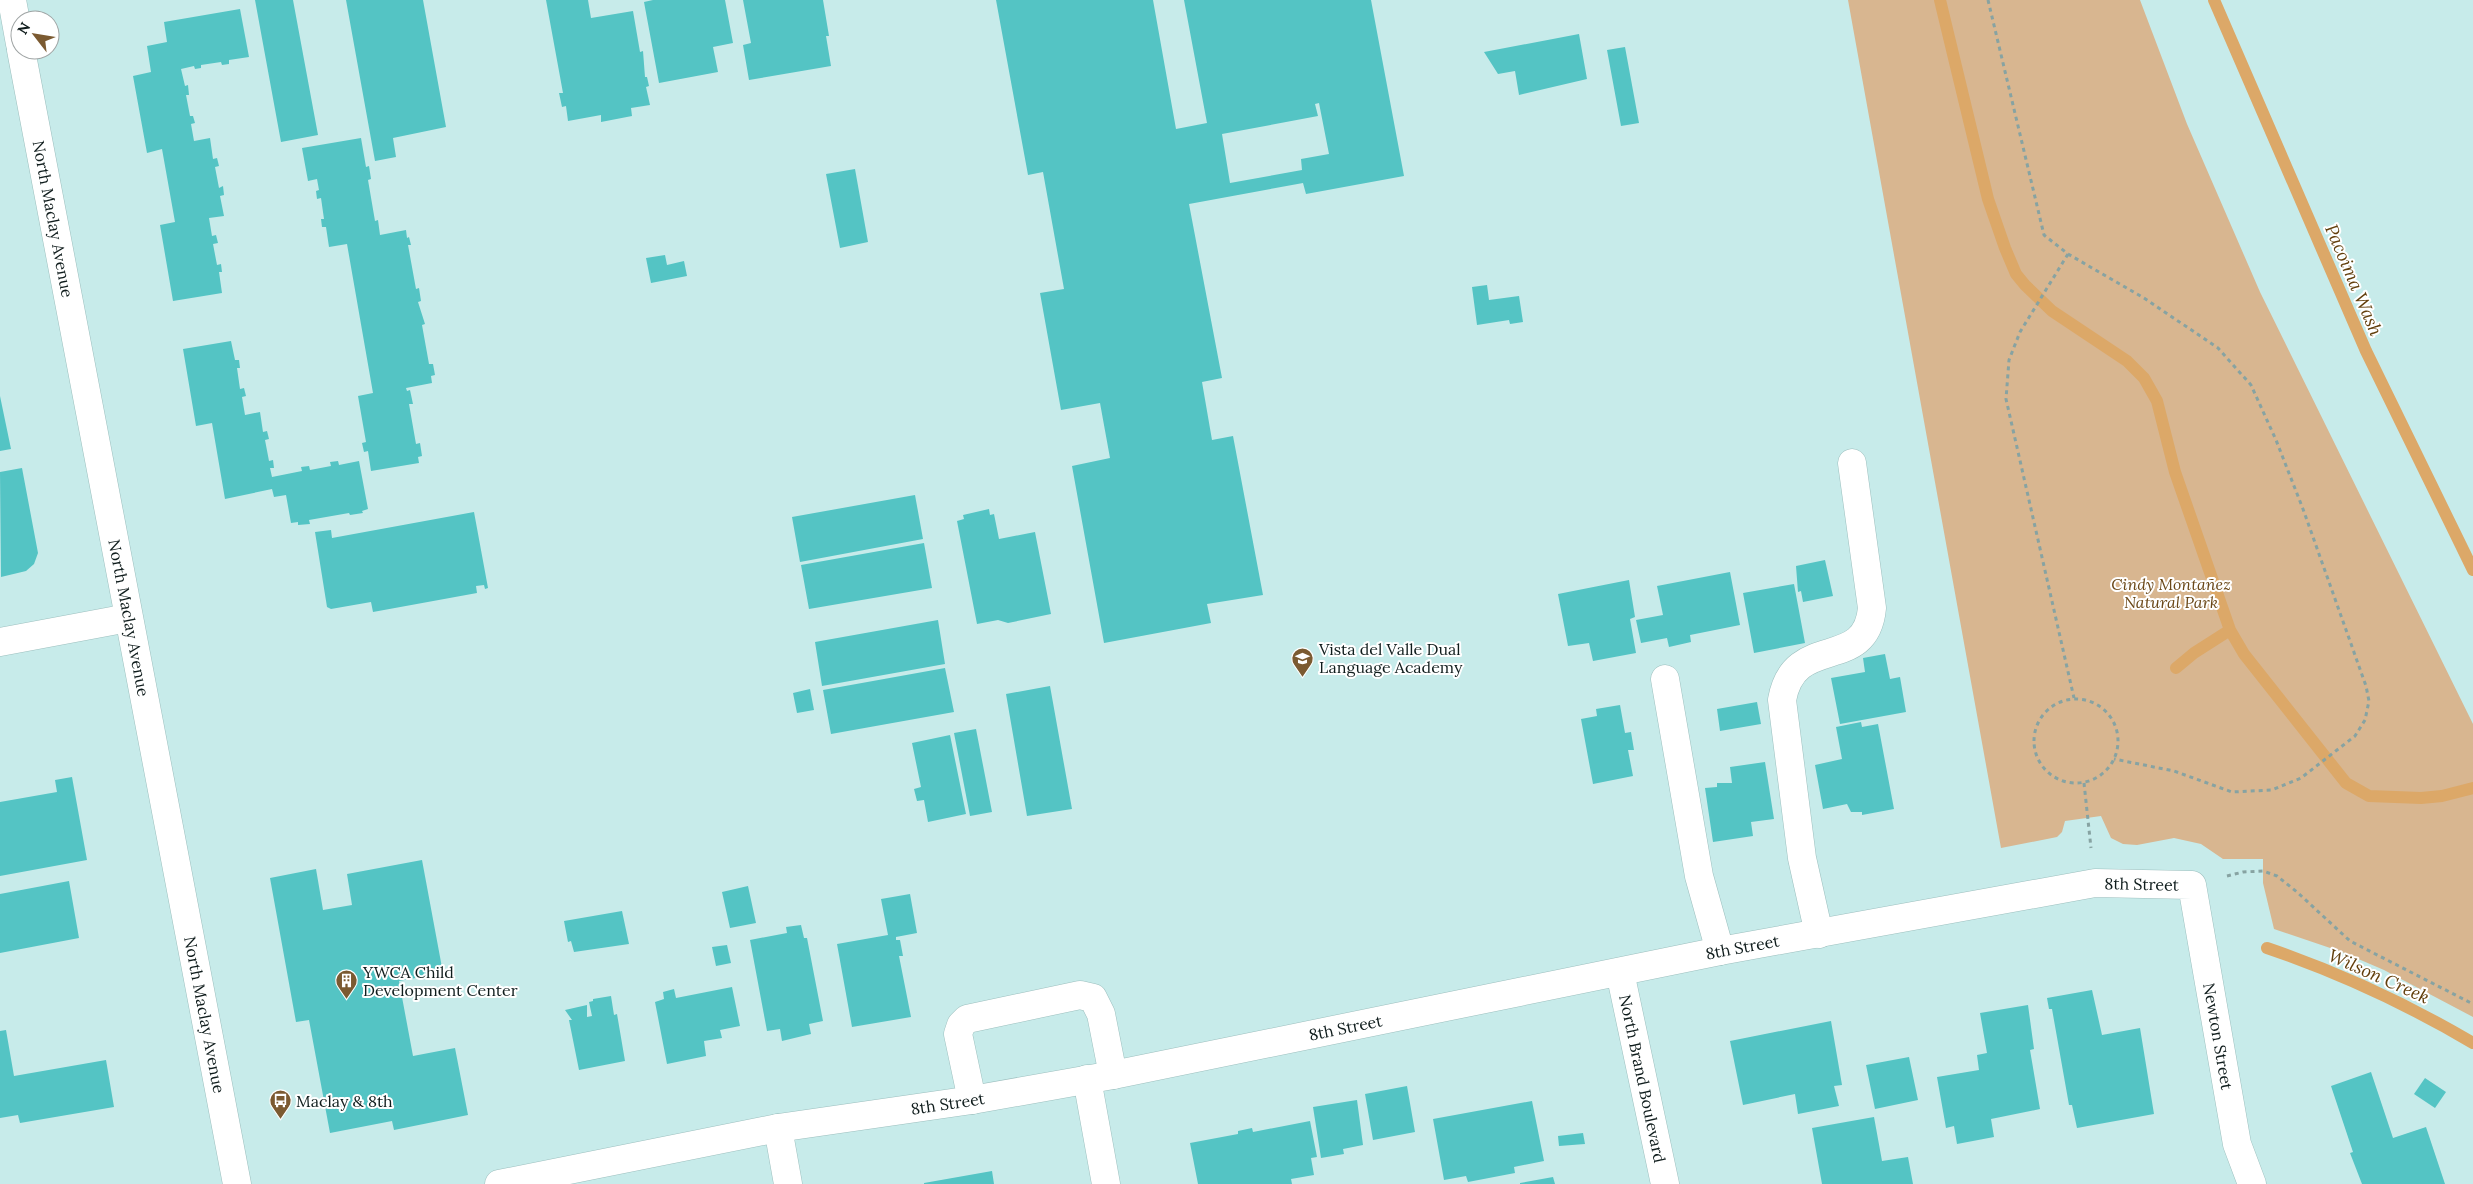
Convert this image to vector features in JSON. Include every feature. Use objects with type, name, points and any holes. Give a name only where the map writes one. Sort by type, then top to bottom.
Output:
[{"type":"street","name":"North Maclay Avenue","points":[[23,60],[237,1184]]},
{"type":"street","points":[[1819,934],[1802,858],[1782,700],[1788,680],[1795,671],[1811,659],[1852,646],[1860,640],[1871,621],[1872,608],[1852,463]]},
{"type":"street","points":[[0,642],[128,618]]},
{"type":"street","points":[[1665,679],[1699,876],[1720,951]]},
{"type":"street","name":"8th Street","points":[[499,1184],[778,1128],[972,1100],[1087,1080],[1720,951],[2096,884],[2192,885]]},
{"type":"street","name":"Newton Street","points":[[2192,885],[2237,1144],[2252,1184]]},
{"type":"street","name":"North Brand Boulevard","points":[[1620,972],[1665,1184]]},
{"type":"street","points":[[972,1100],[958,1034],[961,1025],[968,1019],[1080,996],[1092,998],[1101,1014],[1113,1074]]},
{"type":"street","points":[[1087,1080],[1106,1184]]},
{"type":"street","points":[[778,1128],[788,1184]]},
{"type":"path","points":[[1988,0],[2044,235],[2068,254],[2144,298],[2218,348],[2251,385],[2276,440],[2299,500],[2366,686],[2369,701],[2365,720],[2355,736],[2301,778],[2272,790],[2232,792],[2174,771],[2114,759]]},
{"type":"path","points":[[2068,254],[2030,312],[2009,360],[2006,399],[2074,698]]},
{"type":"path","points":[[2074,698],[2088,700],[2102,706],[2111,717],[2117,730],[2118,744],[2114,759],[2107,770],[2084,783],[2068,782],[2056,778],[2041,764],[2033,745],[2034,732],[2040,718],[2048,708],[2060,701],[2074,698]]},
{"type":"path","points":[[2084,783],[2096,884]]},
{"type":"path","points":[[2192,885],[2243,872],[2264,871],[2277,876],[2350,941],[2473,1004]]},
{"type":"green space","name":"Cindy Montañez Natural Park","points":[[1848,0],[2140,0],[2187,124],[2260,292],[2473,724],[2473,1017],[2384,970],[2342,952],[2274,929],[2263,883],[2263,859],[2223,859],[2201,844],[2174,838],[2137,845],[2123,844],[2111,838],[2101,816],[2065,821],[2062,832],[2057,837],[2001,848]]},
{"type":"building","points":[[255,0],[293,0],[318,135],[281,142]]},
{"type":"building","points":[[346,0],[423,0],[446,127],[393,138],[396,157],[375,161]]},
{"type":"building","points":[[546,0],[588,0],[591,18],[633,11],[640,52],[643,51],[645,77],[647,77],[649,86],[646,87],[650,105],[631,108],[632,116],[601,122],[601,115],[568,121],[566,106],[562,107],[559,93],[563,93]]},
{"type":"building","points":[[653,0],[725,0],[733,43],[713,47],[718,72],[659,83],[644,2]]},
{"type":"building","points":[[743,0],[823,0],[829,36],[826,36],[831,66],[749,80],[743,45],[751,43]]},
{"type":"building","points":[[996,0],[1153,0],[1176,129],[1207,123],[1184,0],[1371,0],[1404,176],[1306,194],[1303,183],[1189,204],[1222,378],[1202,382],[1212,440],[1233,436],[1263,595],[1207,604],[1211,623],[1104,643],[1072,466],[1110,458],[1100,403],[1061,410],[1040,293],[1064,289],[1043,172],[1028,175]],"holes":[[[1319,103],[1329,154],[1301,159],[1302,170],[1230,183],[1222,134],[1318,116],[1315,104]]]},
{"type":"building","points":[[240,9],[249,57],[229,60],[229,64],[222,65],[221,62],[201,65],[201,68],[195,69],[194,66],[181,69],[185,86],[188,85],[189,95],[186,95],[190,116],[193,116],[195,123],[191,124],[194,141],[210,138],[213,159],[217,158],[219,166],[215,167],[219,188],[223,186],[224,195],[220,196],[224,216],[209,218],[212,236],[216,235],[218,243],[213,244],[217,265],[221,264],[222,272],[219,272],[222,293],[173,301],[160,225],[175,222],[162,149],[147,153],[133,76],[151,72],[147,46],[167,42],[164,22]]},
{"type":"building","points":[[1579,34],[1587,79],[1519,95],[1515,71],[1498,74],[1484,52]]},
{"type":"building","points":[[1625,47],[1639,123],[1621,126],[1607,50]]},
{"type":"building","points":[[361,138],[366,167],[369,166],[371,179],[368,180],[375,221],[378,220],[380,235],[406,230],[407,238],[409,237],[411,245],[408,245],[416,289],[419,288],[421,301],[418,302],[425,324],[422,325],[429,364],[433,364],[435,375],[431,376],[432,383],[406,388],[407,391],[410,390],[413,404],[409,404],[416,444],[420,443],[422,456],[418,457],[419,463],[371,471],[368,451],[364,452],[362,443],[366,442],[358,396],[373,393],[347,244],[329,247],[326,227],[322,227],[321,219],[324,219],[321,198],[317,199],[316,191],[319,190],[317,179],[308,181],[302,148]]},
{"type":"building","points":[[855,169],[868,242],[840,248],[826,174]]},
{"type":"building","points":[[665,255],[667,265],[684,261],[687,276],[651,283],[646,258]]},
{"type":"building","points":[[1487,285],[1489,300],[1519,296],[1523,322],[1510,324],[1509,320],[1477,325],[1472,287]]},
{"type":"building","points":[[231,341],[235,360],[239,360],[240,368],[237,368],[240,389],[244,388],[246,396],[242,397],[245,415],[260,412],[263,432],[267,431],[269,439],[265,440],[269,461],[273,460],[274,468],[270,468],[272,477],[302,471],[301,467],[309,466],[310,470],[331,466],[330,462],[338,461],[339,465],[359,461],[368,509],[362,511],[363,513],[350,515],[349,513],[309,520],[310,524],[298,525],[298,522],[291,523],[286,495],[274,497],[272,489],[225,499],[212,423],[196,426],[183,349]]},
{"type":"building","points":[[0,396],[11,449],[0,451]]},
{"type":"building","points":[[22,468],[38,553],[34,564],[26,571],[1,577],[0,472]]},
{"type":"building","points":[[915,495],[923,539],[800,562],[792,517]]},
{"type":"building","points":[[989,509],[990,515],[994,514],[999,539],[1035,532],[1051,614],[1008,623],[998,620],[977,624],[957,521],[964,519],[963,515]]},
{"type":"building","points":[[474,512],[488,588],[485,589],[484,585],[476,586],[477,593],[373,612],[371,602],[331,609],[327,607],[315,532],[331,530],[332,538]]},
{"type":"building","points":[[924,543],[932,588],[809,609],[801,565]]},
{"type":"building","points":[[1825,560],[1833,596],[1803,602],[1801,591],[1798,592],[1796,566]]},
{"type":"building","points":[[1730,572],[1740,625],[1690,635],[1691,642],[1669,647],[1667,638],[1641,643],[1636,620],[1663,615],[1657,586]]},
{"type":"building","points":[[1629,580],[1635,617],[1630,619],[1636,653],[1593,661],[1589,643],[1568,646],[1558,594]]},
{"type":"building","points":[[1794,584],[1805,643],[1754,653],[1743,593]]},
{"type":"building","points":[[938,620],[945,664],[822,686],[815,642]]},
{"type":"building","points":[[1885,654],[1890,679],[1900,677],[1906,712],[1840,724],[1831,678],[1865,672],[1863,658]]},
{"type":"building","points":[[945,668],[954,712],[831,734],[823,690]]},
{"type":"building","points":[[1050,686],[1072,809],[1027,816],[1006,694]]},
{"type":"building","points":[[810,689],[814,710],[797,713],[793,693]]},
{"type":"building","points":[[1757,702],[1761,724],[1720,731],[1717,709]]},
{"type":"building","points":[[1620,705],[1625,733],[1631,732],[1634,750],[1628,750],[1633,776],[1593,784],[1581,719],[1597,716],[1596,709]]},
{"type":"building","points":[[1861,722],[1862,727],[1878,724],[1894,809],[1862,815],[1862,812],[1851,812],[1847,804],[1823,809],[1815,765],[1842,759],[1836,727]]},
{"type":"building","points":[[976,729],[992,812],[970,816],[954,733]]},
{"type":"building","points":[[950,735],[966,814],[928,822],[924,800],[917,801],[914,789],[921,787],[912,743]]},
{"type":"building","points":[[1765,762],[1774,819],[1751,822],[1753,836],[1713,842],[1705,788],[1717,787],[1717,783],[1732,783],[1730,767]]},
{"type":"building","points":[[72,777],[87,860],[0,876],[0,802],[57,792],[55,780]]},
{"type":"building","name":"YWCA Child Development Center","points":[[422,860],[443,973],[399,981],[413,1056],[455,1048],[468,1115],[394,1130],[392,1121],[330,1133],[309,1020],[296,1022],[270,878],[316,869],[323,910],[352,905],[347,874]]},
{"type":"building","points":[[69,881],[79,938],[0,953],[0,894]]},
{"type":"building","points":[[748,886],[756,923],[730,928],[722,892]]},
{"type":"building","points":[[910,894],[917,933],[896,937],[896,940],[900,940],[903,956],[899,956],[911,1017],[852,1027],[837,944],[888,935],[881,899]]},
{"type":"building","points":[[622,911],[629,944],[574,952],[571,941],[568,942],[564,921]]},
{"type":"building","points":[[801,925],[804,938],[807,938],[823,1021],[809,1024],[811,1034],[782,1041],[780,1029],[767,1031],[750,940],[787,933],[786,927]]},
{"type":"building","points":[[727,945],[731,963],[716,966],[712,947]]},
{"type":"building","points":[[732,987],[740,1026],[720,1030],[722,1038],[704,1041],[706,1056],[667,1064],[655,1002],[664,999],[663,992],[674,989],[676,998]]},
{"type":"building","points":[[2092,990],[2102,1035],[2140,1028],[2154,1114],[2077,1128],[2072,1105],[2069,1105],[2052,1009],[2049,1009],[2047,998]]},
{"type":"building","points":[[611,996],[614,1015],[617,1014],[625,1061],[579,1070],[569,1020],[572,1020],[565,1010],[587,1005],[587,1017],[592,1016],[589,1002],[593,1001],[593,999]]},
{"type":"building","points":[[2028,1005],[2034,1049],[2030,1050],[2040,1109],[1991,1119],[1994,1137],[1957,1144],[1954,1126],[1946,1128],[1937,1077],[1979,1070],[1977,1055],[1987,1053],[1980,1013]]},
{"type":"building","points":[[1831,1021],[1842,1085],[1834,1086],[1839,1106],[1798,1114],[1795,1094],[1743,1105],[1730,1041]]},
{"type":"building","points":[[6,1030],[14,1076],[106,1060],[114,1107],[20,1123],[18,1115],[0,1118],[0,1031]]},
{"type":"building","points":[[1909,1057],[1918,1100],[1875,1109],[1866,1065]]},
{"type":"building","points":[[2371,1072],[2393,1138],[2426,1127],[2445,1184],[2362,1184],[2350,1153],[2353,1152],[2331,1086]]},
{"type":"building","points":[[2425,1078],[2446,1092],[2435,1108],[2414,1094]]},
{"type":"building","points":[[1407,1086],[1415,1132],[1373,1140],[1365,1094]]},
{"type":"building","points":[[1357,1100],[1363,1145],[1343,1149],[1344,1154],[1321,1158],[1313,1107]]},
{"type":"building","points":[[1532,1101],[1544,1161],[1514,1167],[1515,1173],[1468,1182],[1466,1176],[1444,1180],[1433,1119]]},
{"type":"building","points":[[1874,1117],[1882,1161],[1908,1157],[1913,1184],[1822,1184],[1812,1128]]},
{"type":"building","points":[[1310,1121],[1317,1157],[1311,1158],[1314,1175],[1291,1179],[1292,1184],[1198,1184],[1190,1143],[1238,1134],[1238,1131],[1252,1128],[1253,1132]]},
{"type":"building","points":[[1583,1133],[1585,1144],[1559,1146],[1558,1136]]},
{"type":"building","points":[[992,1171],[994,1184],[924,1184],[924,1183]]},
{"type":"building","points":[[1553,1177],[1555,1184],[1520,1184],[1520,1183]]},
{"type":"waterway","points":[[1940,0],[1988,199],[2016,274],[2052,311],[2127,361],[2144,378],[2157,401],[2175,472],[2230,630],[2244,654],[2346,783],[2369,796],[2421,798],[2442,796],[2473,788]]},
{"type":"waterway","name":"Pacoima Wash","points":[[2214,0],[2366,351],[2473,570]]},
{"type":"waterway","points":[[2176,668],[2194,653],[2230,630]]},
{"type":"waterway","name":"Wilson Creek","points":[[2267,948],[2373,990],[2473,1043]]},
{"type":"place","name":"Vista del Valle Dual Language Academy","points":[[1303,677]]},
{"type":"place","name":"YWCA Child Development Center","points":[[347,1000]]},
{"type":"place","name":"Maclay & 8th","points":[[280,1120]]}]
